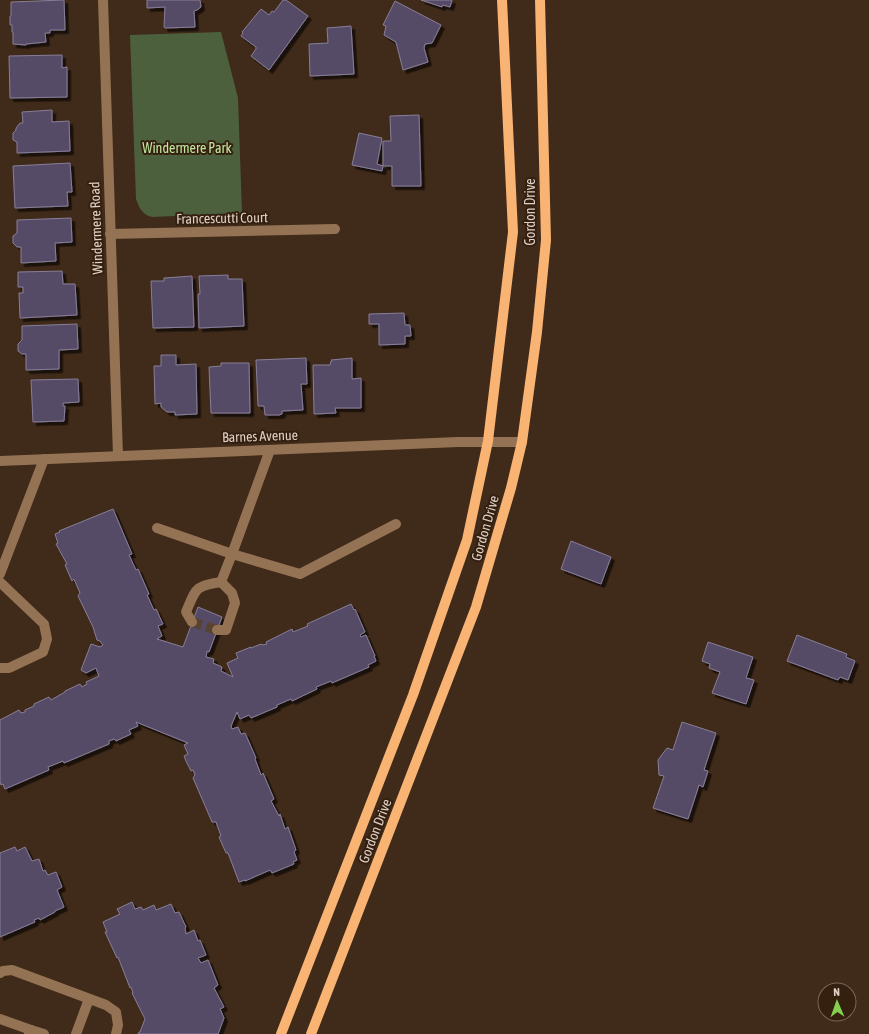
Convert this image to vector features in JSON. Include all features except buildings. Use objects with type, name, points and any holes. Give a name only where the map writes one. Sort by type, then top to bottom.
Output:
[{"type":"main road","name":"Gordon Drive","points":[[281,1034],[416,688],[467,540],[488,441],[513,232],[502,0]]},
{"type":"main road","name":"Gordon Drive","points":[[311,1034],[476,607],[511,488],[522,442],[537,332],[546,240],[540,0]]},
{"type":"street","name":"Windermere Road","points":[[103,0],[118,456]]},
{"type":"street","name":"Francescutti Court","points":[[110,234],[335,229]]},
{"type":"street","name":"Barnes Avenue","points":[[0,461],[488,441],[522,442]]},
{"type":"street","points":[[221,582],[270,450]]},
{"type":"street","points":[[1,571],[44,459]]},
{"type":"street","points":[[157,528],[232,554],[300,574],[396,524]]},
{"type":"street","points":[[0,582],[44,624],[47,639],[43,652],[9,668],[0,668]]},
{"type":"street","points":[[192,622],[186,612],[195,592],[204,585],[221,582]]},
{"type":"street","points":[[217,630],[226,630],[235,603],[232,593],[221,582]]},
{"type":"street","points":[[0,973],[3,970],[12,970],[106,1005],[116,1012],[118,1026],[116,1034]]},
{"type":"street","points":[[76,1034],[89,999]]},
{"type":"street","points":[[0,1019],[30,1032],[44,1034]]},
{"type":"green space","name":"Windermere Park","points":[[221,32],[238,98],[242,213],[149,216],[141,210],[136,199],[130,35]]},
{"type":"tunnel","points":[[192,622],[217,630]]}]
